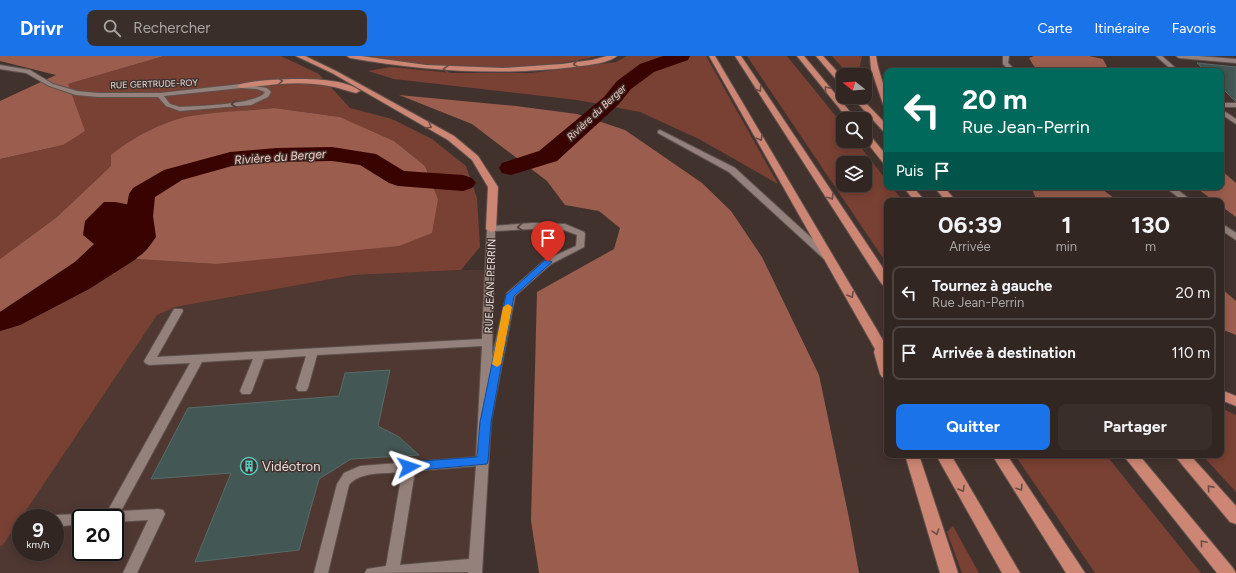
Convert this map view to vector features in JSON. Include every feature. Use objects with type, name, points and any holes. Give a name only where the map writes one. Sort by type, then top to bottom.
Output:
[{"type":"highway","points":[[299,56],[334,72],[451,138],[475,158],[493,187],[491,230]]},
{"type":"highway","points":[[350,56],[418,68],[511,70],[574,65],[614,56]]},
{"type":"highway","points":[[712,56],[884,353]]},
{"type":"highway","points":[[738,56],[884,278]]},
{"type":"highway","points":[[800,56],[846,112]]},
{"type":"highway","points":[[819,56],[836,74]]},
{"type":"highway","points":[[873,56],[874,69],[884,96]]},
{"type":"highway","points":[[241,86],[293,80],[308,80],[339,85],[409,115]]},
{"type":"highway","points":[[863,104],[884,127]]},
{"type":"highway","points":[[872,144],[884,158]]},
{"type":"highway","points":[[911,190],[917,198]]},
{"type":"highway","points":[[941,190],[948,198]]},
{"type":"highway","points":[[876,339],[884,364]]},
{"type":"highway","points":[[1224,396],[1236,401]]},
{"type":"highway","points":[[913,458],[949,573]]},
{"type":"highway","points":[[945,458],[1011,573]]},
{"type":"highway","points":[[1001,458],[1076,573]]},
{"type":"highway","points":[[1132,458],[1227,573]]},
{"type":"highway","points":[[1184,458],[1236,517]]},
{"type":"street","points":[[1006,56],[1005,63],[1011,68]]},
{"type":"street","points":[[1159,56],[1173,68]]},
{"type":"street","points":[[1179,56],[1236,61]]},
{"type":"street","name":"RUE GERTRUDE-ROY","points":[[0,67],[28,71],[51,84],[76,93],[129,96],[160,95],[241,86],[258,87],[265,89],[268,92],[266,96],[251,103],[180,109],[168,105],[160,95]]},
{"type":"street","points":[[1224,105],[1236,105]]},
{"type":"street","points":[[1224,113],[1236,122]]},
{"type":"street","points":[[660,132],[732,170],[832,261]]},
{"type":"street","points":[[1173,190],[1184,198]]},
{"type":"street","name":"RUE JEAN-PERRIN","points":[[475,569],[485,422],[491,230],[533,226],[565,227],[581,234],[580,247],[548,262],[510,295],[485,422]]},
{"type":"street","points":[[1224,228],[1236,238]]},
{"type":"street","points":[[178,311],[149,361],[488,342]]},
{"type":"street","points":[[302,388],[313,352]]},
{"type":"street","points":[[246,391],[260,355]]},
{"type":"street","points":[[111,509],[198,359]]},
{"type":"street","points":[[321,573],[343,484],[349,476],[360,471],[482,461]]},
{"type":"street","points":[[392,572],[409,467]]},
{"type":"street","points":[[124,517],[158,514],[130,573]]},
{"type":"street","points":[[372,573],[475,569]]},
{"type":"shaded area","points":[[0,56],[164,56],[68,84],[85,131],[63,145],[0,159],[0,101],[56,75],[0,61]]},
{"type":"shaded area","points":[[164,56],[281,56],[319,74],[350,108],[392,119],[432,139],[466,166],[477,198],[480,247],[461,270],[354,275],[175,307],[157,315],[27,509],[12,509],[12,532],[3,545],[0,546],[0,331],[20,325],[89,289],[136,259],[216,264],[438,199],[425,166],[394,141],[340,117],[273,108],[196,115],[111,166],[57,217],[0,259],[0,159],[63,145],[68,84]]},
{"type":"shaded area","points":[[370,56],[597,56],[543,65],[484,68],[424,64]]},
{"type":"shaded area","points":[[627,56],[706,56],[778,184],[699,139],[640,112],[577,100],[394,79],[368,71],[390,67],[453,73],[531,73],[616,62]]},
{"type":"shaded area","points":[[747,56],[787,56],[836,116],[836,148],[861,148],[868,156],[836,156],[836,188]]},
{"type":"shaded area","points":[[832,56],[862,56],[860,68],[843,68]]},
{"type":"shaded area","points":[[1034,56],[1089,56],[1103,59],[1108,68],[1035,68],[1029,58]]},
{"type":"shaded area","points":[[399,95],[516,106],[577,114],[625,130],[702,183],[731,211],[762,257],[819,375],[859,573],[539,573],[531,521],[537,292],[614,249],[620,228],[599,211],[565,205],[547,181],[472,124]]},
{"type":"shaded area","points":[[274,108],[340,117],[394,141],[425,166],[438,199],[432,233],[399,246],[216,264],[136,259],[152,238],[95,244],[75,262],[0,312],[0,259],[57,217],[111,166],[111,155],[120,148],[152,129],[174,120],[197,115]]},
{"type":"shaded area","points":[[872,162],[884,177],[884,190],[894,190],[901,198],[884,198],[884,260],[839,192],[872,192]]},
{"type":"shaded area","points":[[1224,173],[1236,183],[1236,217],[1224,208],[1224,198],[1210,198],[1199,190],[1224,190]]},
{"type":"shaded area","points":[[1032,190],[1103,190],[1114,198],[1036,198]]},
{"type":"shaded area","points":[[104,202],[115,202],[136,206],[152,238],[136,259],[89,289],[20,325],[0,331],[0,312],[75,262],[94,244],[83,235],[85,221]]},
{"type":"shaded area","points":[[490,270],[475,573],[0,573],[0,546],[3,545],[12,531],[12,561],[64,561],[64,509],[27,509],[156,315],[175,307],[354,275]]},
{"type":"shaded area","points":[[1224,291],[1236,301],[1236,335],[1224,330]]},
{"type":"shaded area","points":[[1224,409],[1236,415],[1236,492],[1205,458],[1224,458]]},
{"type":"shaded area","points":[[1017,458],[1108,458],[1201,573],[1095,573]]},
{"type":"shaded area","points":[[953,526],[979,573],[962,573],[947,532]]},
{"type":"building","points":[[1197,63],[1236,67],[1236,102],[1224,90],[1224,68],[1202,68]]},
{"type":"building","name":"Vidéotron","points":[[390,370],[378,426],[399,437],[419,455],[351,459],[319,479],[299,550],[195,562],[231,473],[151,479],[188,408],[339,396],[345,373]]},
{"type":"waterway","name":"Rivière du Berger","points":[[511,168],[548,156],[611,101],[624,85],[647,68],[681,56]]},
{"type":"waterway","name":"Rivière du Berger","points":[[128,252],[142,237],[139,216],[142,194],[173,175],[230,159],[276,155],[332,154],[367,159],[398,178],[463,183]]},
{"type":"slow traffic","points":[[497,364],[508,307]]},
{"type":"place","name":"Vidéotron","points":[[249,466]]},
{"type":"route","points":[[409,467],[482,461],[485,422],[510,295],[548,262]]}]
